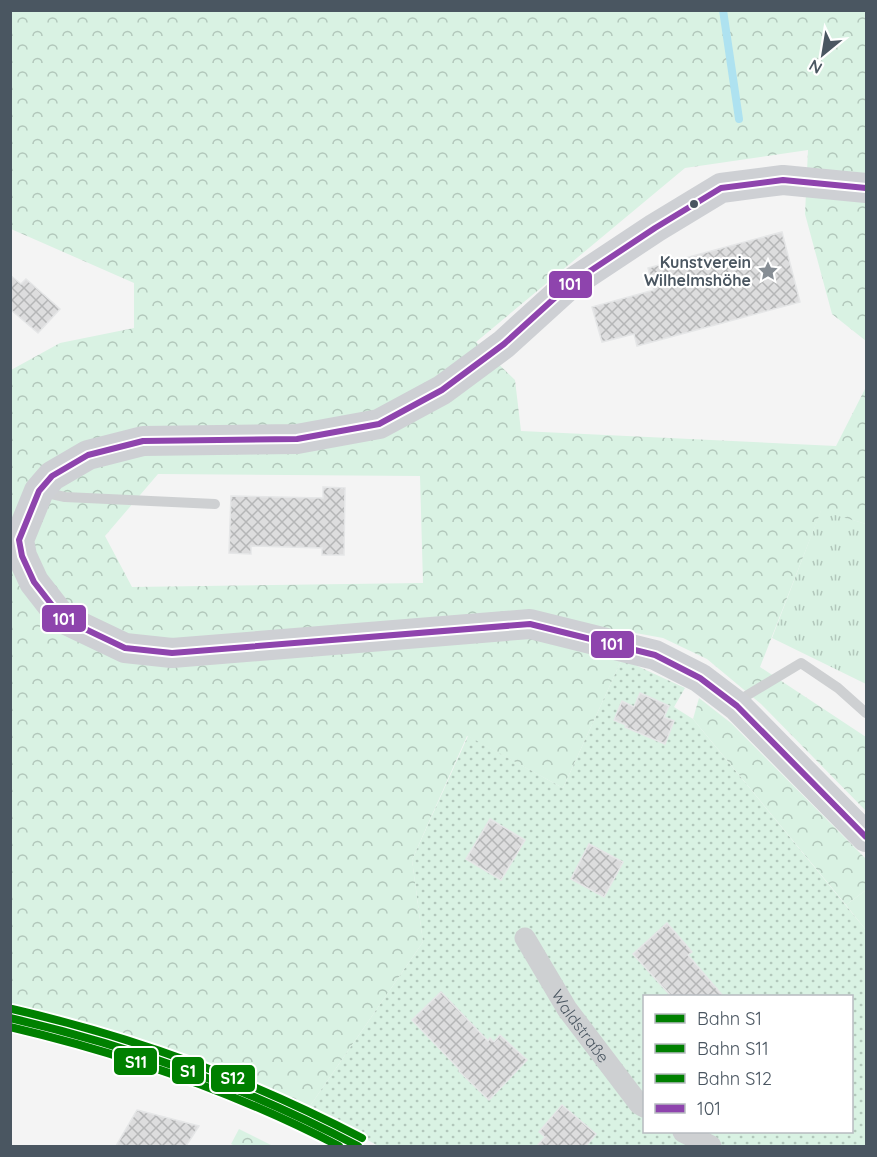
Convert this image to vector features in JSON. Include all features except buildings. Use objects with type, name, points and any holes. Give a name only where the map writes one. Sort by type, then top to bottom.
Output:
[{"type":"main road","points":[[867,188],[783,180],[721,188],[654,228],[570,285],[504,344],[442,390],[379,424],[297,439],[143,441],[88,455],[52,476],[39,491],[19,540],[22,556],[34,582],[62,618],[125,648],[172,653],[530,624],[655,655],[700,678],[737,706],[867,837]]},
{"type":"street","name":"Waldstraße","points":[[525,938],[567,1009],[639,1104],[643,1106]]},
{"type":"street","points":[[687,1133],[711,1146]]},
{"type":"lane","points":[[39,491],[65,497],[215,504]]},
{"type":"lane","points":[[737,706],[746,696],[801,663],[838,688],[867,713]]},
{"type":"green space","points":[[11,11],[866,11],[866,341],[832,314],[805,214],[808,150],[685,168],[476,342],[515,380],[521,431],[836,446],[866,387],[866,524],[821,511],[760,667],[866,737],[866,811],[761,704],[707,659],[663,638],[630,632],[622,659],[563,788],[467,736],[412,860],[423,942],[310,1106],[241,1075],[162,1047],[11,1006],[11,370],[60,343],[134,328],[134,283],[11,229]],"holes":[[[158,474],[420,476],[423,583],[132,587],[105,536]]]},
{"type":"green space","points":[[821,510],[866,524],[866,684],[772,638]]},
{"type":"green space","points":[[622,659],[685,688],[674,707],[693,719],[866,930],[866,1146],[378,1146],[310,1106],[423,942],[412,860],[468,736],[563,788]]},
{"type":"green space","points":[[699,698],[731,723],[866,859],[866,890],[846,905],[693,719]]},
{"type":"green space","points":[[866,890],[866,930],[846,905]]},
{"type":"green space","points":[[239,1129],[273,1146],[235,1146],[231,1144]]},
{"type":"waterway","points":[[723,10],[739,119]]},
{"type":"rail line","name":"S12","points":[[12,1009],[104,1033],[192,1062],[277,1097],[362,1138]]},
{"type":"rail line","name":"S1","points":[[10,1018],[101,1042],[188,1071],[273,1105],[358,1146]]},
{"type":"rail line","name":"S11","points":[[10,1027],[95,1049],[179,1076],[260,1108],[339,1146]]},
{"type":"transit line","name":"101","points":[[866,188],[783,180],[721,188],[569,285],[504,344],[442,390],[379,424],[297,439],[143,441],[88,455],[52,476],[39,491],[19,540],[22,556],[34,582],[62,618],[125,648],[172,653],[530,624],[655,655],[700,678],[737,706],[866,837]]},
{"type":"place","name":"Kunstverein Wilhelmshöhe","points":[[768,271]]}]
